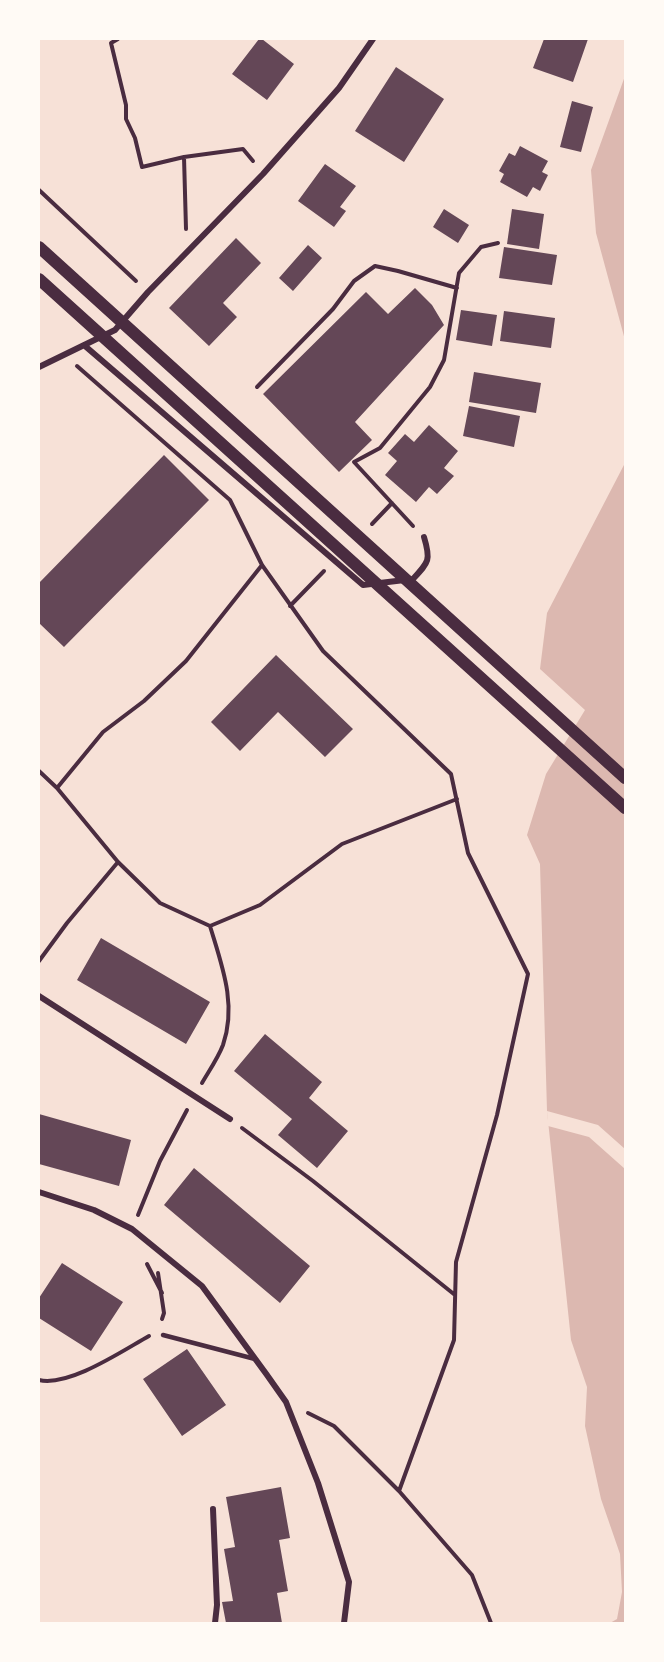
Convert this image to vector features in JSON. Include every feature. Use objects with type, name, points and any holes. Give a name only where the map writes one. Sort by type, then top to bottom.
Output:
[{"type":"main road","points":[[39,247],[625,778]]},
{"type":"main road","points":[[39,279],[625,808]]},
{"type":"street","points":[[39,367],[115,330],[148,292],[263,174],[339,88],[373,39]]},
{"type":"street","points":[[85,346],[363,585],[413,579],[427,564],[429,556],[424,537]]},
{"type":"street","points":[[39,996],[230,1119]]},
{"type":"street","points":[[39,1192],[94,1210],[132,1229],[202,1286],[286,1402],[318,1483],[349,1582],[344,1623]]},
{"type":"street","points":[[213,1509],[217,1605],[215,1623]]},
{"type":"lane","points":[[161,1333],[255,1359]]},
{"type":"path","points":[[118,39],[111,43],[126,105],[126,120],[135,138],[142,167],[184,157],[243,149],[257,166]]},
{"type":"path","points":[[184,157],[186,232]]},
{"type":"path","points":[[39,190],[148,292]]},
{"type":"path","points":[[424,537],[354,462],[380,448],[430,387],[444,360],[459,273],[481,247],[498,243]]},
{"type":"path","points":[[257,387],[333,309],[354,281],[375,266],[457,288]]},
{"type":"path","points":[[64,355],[230,500],[262,566],[323,651],[451,774],[468,853],[528,974],[497,1115],[456,1262],[454,1340],[399,1491]]},
{"type":"path","points":[[57,788],[103,732],[144,701],[186,661],[262,566]]},
{"type":"path","points":[[39,771],[57,788],[118,862],[160,903],[210,926],[260,905],[342,844],[457,800]]},
{"type":"path","points":[[39,961],[67,923],[118,862]]},
{"type":"path","points":[[204,1079],[222,1047],[229,1020],[228,988],[210,926]]},
{"type":"path","points":[[230,1119],[313,1180],[455,1295]]},
{"type":"path","points":[[160,1161],[170,1144]]},
{"type":"path","points":[[39,1380],[47,1381],[80,1374],[161,1333],[164,1313],[162,1293]]},
{"type":"path","points":[[286,1402],[334,1426],[399,1491],[472,1575],[491,1623]]},
{"type":"shaded area","points":[[625,76],[625,340],[596,233],[591,170]]},
{"type":"shaded area","points":[[625,463],[625,1623],[610,1623],[617,1619],[622,1592],[620,1554],[601,1499],[585,1426],[587,1387],[571,1340],[547,1111],[540,864],[527,835],[546,774],[585,710],[540,669],[547,613]]},
{"type":"pier","points":[[547,1111],[598,1125],[625,1149],[625,1169],[589,1137],[548,1126]]},
{"type":"building","points":[[259,39],[294,64],[267,100],[232,74]]},
{"type":"building","points":[[544,39],[588,39],[573,82],[533,68]]},
{"type":"building","points":[[396,67],[444,99],[404,162],[355,131]]},
{"type":"building","points":[[572,101],[593,107],[581,152],[560,147]]},
{"type":"building","points":[[520,146],[548,161],[542,172],[548,175],[540,191],[533,187],[527,197],[500,182],[504,174],[499,171],[509,153],[515,156]]},
{"type":"building","points":[[325,164],[356,186],[340,207],[346,211],[334,227],[298,201]]},
{"type":"building","points":[[444,209],[469,225],[458,243],[433,227]]},
{"type":"building","points":[[512,209],[544,214],[539,249],[507,244]]},
{"type":"building","points":[[236,238],[261,263],[223,303],[237,317],[209,346],[169,308]]},
{"type":"building","points":[[308,245],[322,258],[293,291],[279,278]]},
{"type":"building","points":[[504,247],[557,255],[552,285],[499,278]]},
{"type":"building","points":[[415,288],[432,305],[444,325],[355,422],[372,440],[339,472],[263,394],[366,292],[388,314]]},
{"type":"building","points":[[461,310],[497,315],[492,346],[456,340]]},
{"type":"building","points":[[504,311],[555,318],[551,348],[500,341]]},
{"type":"building","points":[[474,372],[541,383],[536,413],[469,402]]},
{"type":"building","points":[[469,406],[520,416],[514,447],[463,436]]},
{"type":"building","points":[[429,425],[458,451],[444,468],[454,476],[437,494],[429,487],[416,502],[385,475],[397,461],[388,453],[405,434],[414,442]]},
{"type":"building","points":[[164,455],[209,500],[64,647],[39,623],[39,583]]},
{"type":"building","points":[[276,655],[353,729],[325,757],[278,712],[240,751],[211,722]]},
{"type":"building","points":[[101,938],[210,1002],[186,1044],[77,980]]},
{"type":"building","points":[[265,1034],[322,1082],[309,1098],[348,1131],[317,1168],[278,1135],[292,1119],[234,1071]]},
{"type":"building","points":[[39,1114],[131,1140],[119,1186],[39,1164]]},
{"type":"building","points":[[194,1168],[310,1266],[280,1303],[164,1205]]},
{"type":"building","points":[[62,1263],[123,1302],[91,1351],[39,1318],[39,1298]]},
{"type":"building","points":[[187,1349],[226,1405],[182,1436],[143,1379]]},
{"type":"building","points":[[281,1487],[290,1538],[279,1540],[288,1591],[277,1593],[282,1623],[226,1623],[222,1602],[233,1601],[224,1549],[235,1547],[226,1497]]}]
